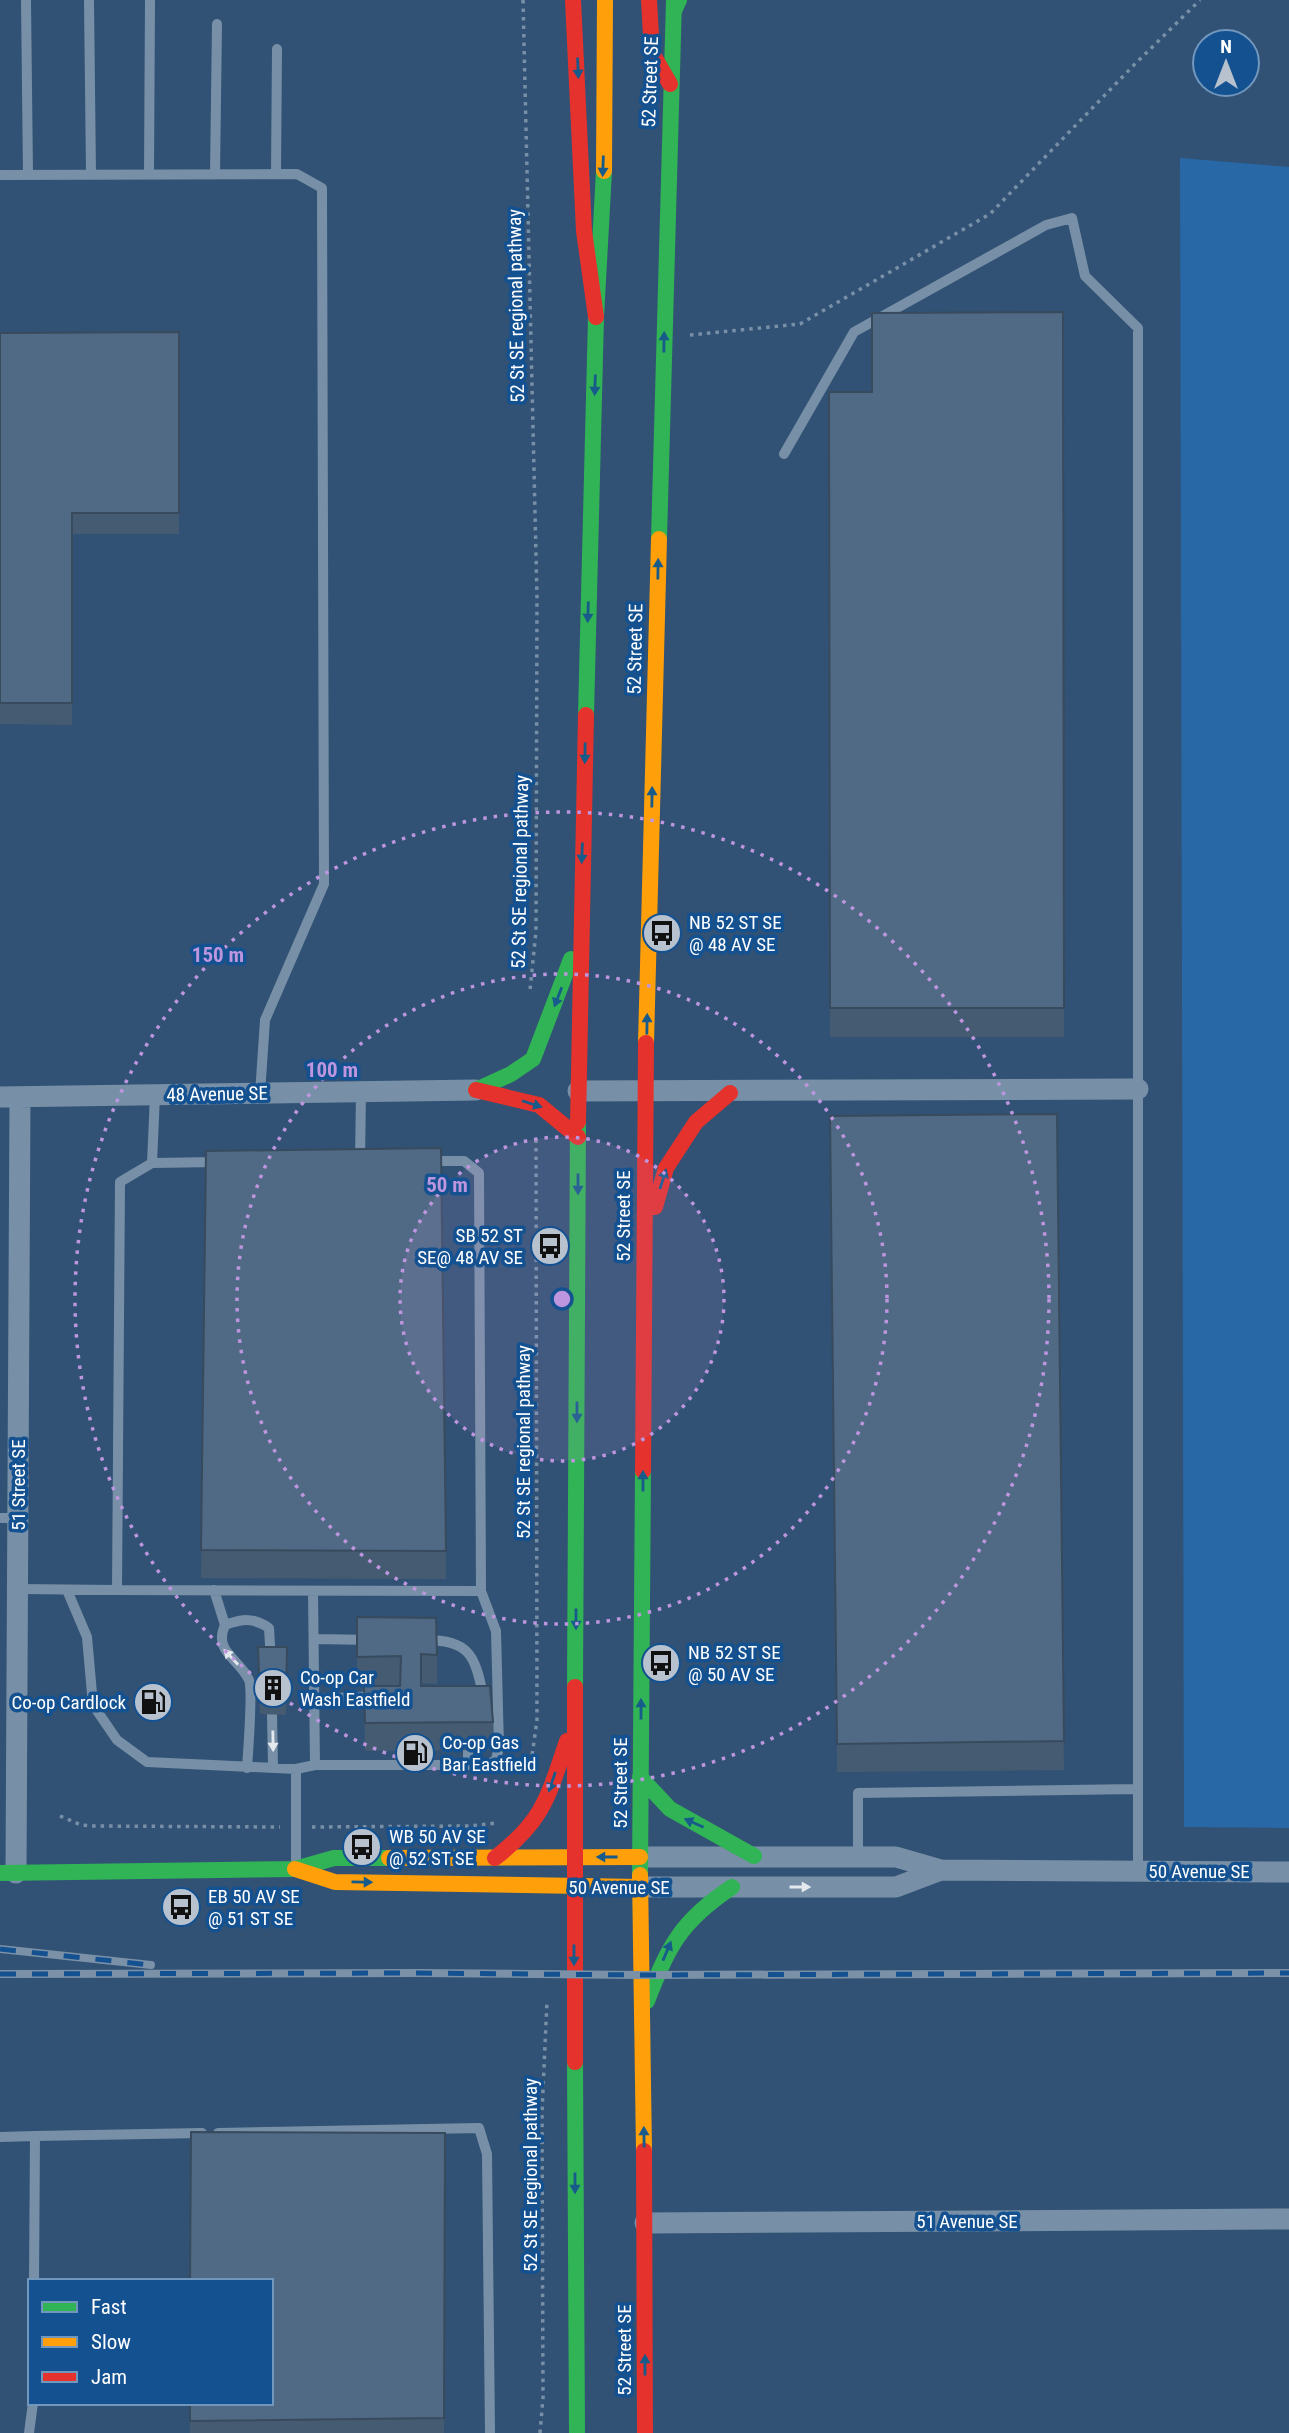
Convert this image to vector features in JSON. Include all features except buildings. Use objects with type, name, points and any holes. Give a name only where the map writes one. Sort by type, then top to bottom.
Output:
[{"type":"main road","points":[[573,0],[584,231],[596,317]]},
{"type":"main road","points":[[575,2429],[574,1857],[578,1091],[596,317],[604,163],[605,0]]},
{"type":"main road","points":[[649,0],[652,52],[670,84]]},
{"type":"main road","name":"52 Street SE","points":[[645,2433],[640,1777],[645,1092],[670,84],[676,4]]},
{"type":"main road","points":[[476,1090],[511,1074],[533,1059],[562,988],[580,933]]},
{"type":"main road","points":[[476,1090],[539,1105],[561,1120],[578,1137]]},
{"type":"main road","points":[[644,1244],[666,1168],[696,1122],[730,1093]]},
{"type":"main road","points":[[495,1858],[525,1833],[545,1803],[575,1717]]},
{"type":"main road","points":[[640,1777],[670,1809],[754,1856]]},
{"type":"main road","name":"50 Avenue SE","points":[[8,1873],[295,1869],[334,1858],[640,1857]]},
{"type":"main road","name":"50 Avenue SE","points":[[295,1869],[335,1882],[640,1887]]},
{"type":"main road","points":[[642,2014],[672,1940],[693,1914],[732,1887]]},
{"type":"street","points":[[578,1091],[730,1093],[1138,1089]]},
{"type":"street","name":"48 Avenue SE","points":[[10,1097],[476,1090]]},
{"type":"street","name":"51 Street SE","points":[[8,1873],[17,1589],[9,1518],[10,1097]]},
{"type":"street","name":"50 Avenue SE","points":[[640,1857],[896,1857],[941,1870],[1289,1872]]},
{"type":"street","name":"50 Avenue SE","points":[[640,1887],[896,1887],[941,1870]]},
{"type":"street","name":"51 Avenue SE","points":[[645,2223],[1289,2219]]},
{"type":"lane","points":[[149,174],[150,0]]},
{"type":"lane","points":[[26,1],[28,175]]},
{"type":"lane","points":[[89,1],[91,174]]},
{"type":"lane","points":[[215,174],[217,24]]},
{"type":"lane","points":[[276,174],[277,49]]},
{"type":"lane","points":[[0,175],[297,174],[322,188],[324,884],[265,1020],[260,1094]]},
{"type":"lane","points":[[785,454],[853,332],[1046,225],[1072,218],[1085,276],[1138,328],[1138,1871]]},
{"type":"lane","points":[[361,1092],[362,1161]]},
{"type":"lane","points":[[152,1163],[155,1095]]},
{"type":"lane","points":[[348,1161],[375,1161]]},
{"type":"lane","points":[[67,1590],[87,1637],[93,1705],[117,1740],[147,1762],[296,1769],[316,1765],[489,1765],[496,1759],[499,1748],[496,1631],[481,1591],[479,1173],[464,1161],[413,1161]]},
{"type":"lane","points":[[117,1590],[120,1182],[152,1163],[236,1162]]},
{"type":"lane","points":[[17,1589],[481,1591]]},
{"type":"lane","points":[[214,1590],[225,1625]]},
{"type":"lane","points":[[313,1591],[316,1765]]},
{"type":"lane","points":[[247,1768],[250,1682],[223,1648],[220,1634],[225,1625],[242,1619],[258,1621],[269,1628],[271,1662]]},
{"type":"lane","points":[[315,1639],[386,1640]]},
{"type":"lane","points":[[411,1640],[436,1640],[459,1645],[473,1658],[479,1695],[498,1695]]},
{"type":"lane","points":[[316,1699],[388,1699]]},
{"type":"lane","points":[[272,1714],[273,1769]]},
{"type":"lane","points":[[434,1750],[435,1765]]},
{"type":"lane","points":[[468,1750],[468,1765]]},
{"type":"lane","points":[[386,1751],[387,1765]]},
{"type":"lane","points":[[295,1869],[296,1769]]},
{"type":"lane","points":[[858,1857],[858,1793],[1138,1789]]},
{"type":"lane","points":[[0,2137],[479,2127],[487,2154],[490,2433]]},
{"type":"lane","points":[[34,2279],[35,2136]]},
{"type":"lane","points":[[29,2433],[33,2405]]},
{"type":"path","name":"52 St SE regional pathway","points":[[523,0],[537,598],[536,932],[528,1002]]},
{"type":"path","points":[[664,338],[800,324],[990,214],[1200,0]]},
{"type":"path","name":"52 St SE regional pathway","points":[[530,1769],[537,1720],[537,1141],[533,1119],[539,1105]]},
{"type":"path","name":"52 St SE regional pathway","points":[[540,2433],[543,2398],[542,2112],[547,1989]]},
{"type":"shaded area","points":[[1180,158],[1289,167],[1289,1828],[1184,1827]]},
{"type":"railway","points":[[0,1949],[151,1965]]},
{"type":"railway","points":[[0,1974],[1289,1973]]},
{"type":"traffic: fast","points":[[659,539],[674,0]]},
{"type":"traffic: fast","points":[[674,11],[679,0]]},
{"type":"traffic: fast","points":[[586,715],[596,317],[604,171]]},
{"type":"traffic: fast","points":[[476,1090],[511,1074],[533,1059],[571,959]]},
{"type":"traffic: fast","points":[[575,1687],[578,1122]]},
{"type":"traffic: fast","points":[[640,1875],[643,1471]]},
{"type":"traffic: fast","points":[[640,1777],[670,1809],[754,1856]]},
{"type":"traffic: fast","points":[[0,1873],[295,1869],[334,1858],[389,1858]]},
{"type":"traffic: fast","points":[[647,2001],[662,1964],[688,1923],[732,1887]]},
{"type":"traffic: fast","points":[[575,2062],[577,2433]]},
{"type":"traffic: slow","points":[[604,171],[605,0]]},
{"type":"traffic: slow","points":[[646,1043],[659,539]]},
{"type":"traffic: slow","points":[[389,1858],[640,1857]]},
{"type":"traffic: slow","points":[[295,1869],[335,1882],[640,1887]]},
{"type":"traffic: slow","points":[[640,1875],[644,2151]]},
{"type":"traffic: jam","points":[[573,0],[584,231],[596,317]]},
{"type":"traffic: jam","points":[[649,0],[652,53],[670,84]]},
{"type":"traffic: jam","points":[[578,1122],[586,715]]},
{"type":"traffic: jam","points":[[643,1471],[646,1043]]},
{"type":"traffic: jam","points":[[476,1090],[539,1105],[578,1137]]},
{"type":"traffic: jam","points":[[655,1207],[666,1168],[696,1122],[730,1093]]},
{"type":"traffic: jam","points":[[575,1687],[575,2062]]},
{"type":"traffic: jam","points":[[495,1858],[524,1832],[534,1819],[549,1793],[567,1741]]},
{"type":"traffic: jam","points":[[644,2151],[645,2433]]},
{"type":"place","name":"NB 52 ST SE @ 48 AV SE","points":[[662,933]]},
{"type":"place","name":"SB 52 ST SE@ 48 AV SE","points":[[550,1246]]},
{"type":"place","name":"NB 52 ST SE @ 50 AV SE","points":[[661,1663]]},
{"type":"place","name":"Co-op Car Wash Eastfield","points":[[273,1688]]},
{"type":"place","name":"Co-op Cardlock","points":[[153,1702]]},
{"type":"place","name":"Co-op Gas Bar Eastfield","points":[[415,1753]]},
{"type":"place","name":"WB 50 AV SE @ 52 ST SE","points":[[362,1847]]},
{"type":"place","name":"EB 50 AV SE @ 51 ST SE","points":[[181,1907]]}]
